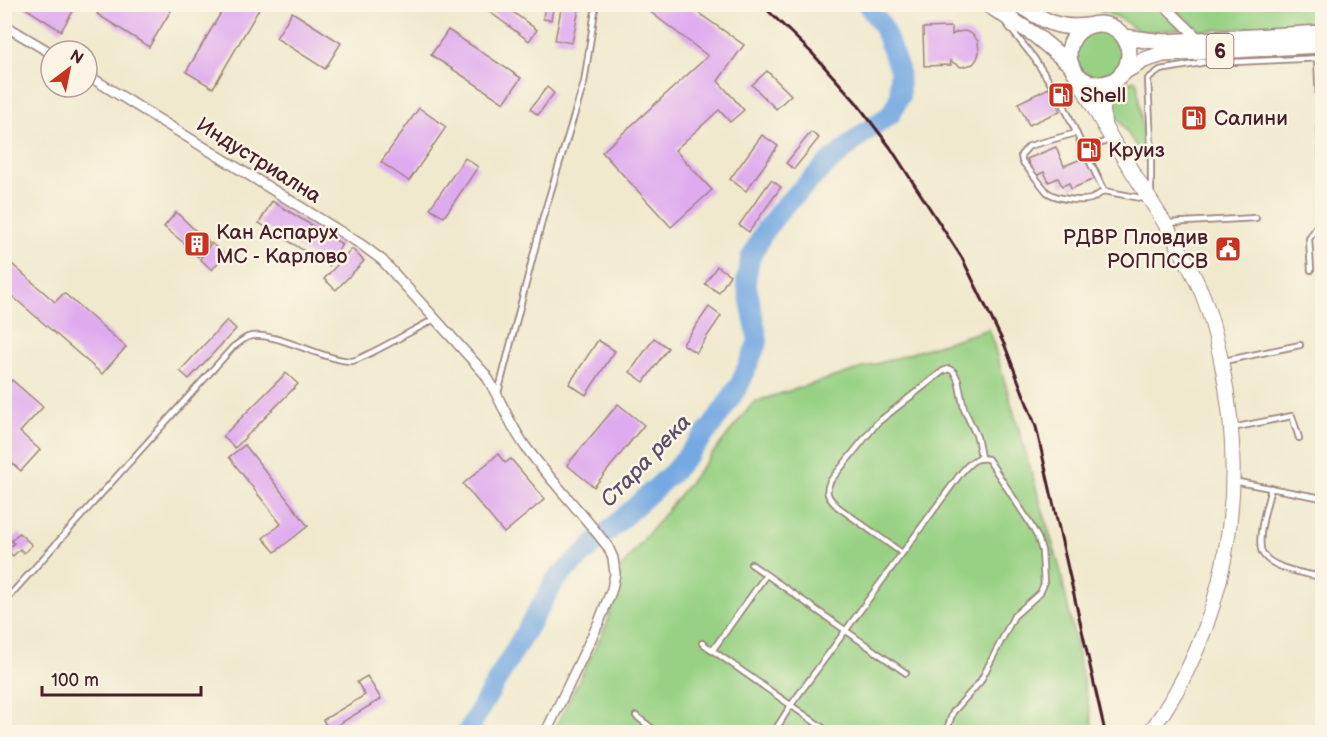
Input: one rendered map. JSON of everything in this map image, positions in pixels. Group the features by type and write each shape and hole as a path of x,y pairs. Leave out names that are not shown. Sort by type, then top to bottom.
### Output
{"main road":[{"name":"6","path":"1018,4 1059,27 1098,24 1117,30 1124,37 1156,42 1323,33"},
{"name":"6","path":"991,7 1035,34 1084,80 1092,84 1105,84 1153,56 1188,53 1321,54"},
{"path":"1088,26 1079,31 1070,44 1069,55 1072,68 1108,133 1165,223 1201,293 1213,325 1221,361 1229,403 1234,450 1228,540 1208,621 1193,660 1168,708 1150,732"},
{"path":"1108,133 1103,112 1104,99 1109,88 1127,65 1129,55 1124,37"}],"street":[{"path":"1163,4 1200,40"},
{"path":"4,25 39,46"},
{"name":"Индустриална","path":"99,82 362,245 382,260 485,374 498,393 512,426 528,450 608,547 613,558 615,574 612,589 599,622 546,732"}],"lane":[{"path":"498,393 543,217 584,83 596,4"},
{"path":"991,7 1045,75 1062,101 1104,191"},
{"path":"1188,53 1200,63"},
{"path":"1076,133 1029,146 1021,155 1022,161 1047,192 1060,198 1090,199 1104,191 1150,200 1151,144 1148,80 1160,70 1200,63 1321,54 1323,163"},
{"path":"1084,150 1108,133"},
{"path":"1165,223 1256,218"},
{"path":"1311,270 1309,239 1320,220 1323,219"},
{"path":"4,602 233,347 247,337 258,335 291,343 331,358 354,362 435,319"},
{"path":"1221,361 1300,345"},
{"path":"902,554 838,507 826,494 831,480 868,434 886,415 943,371 949,369 954,372 958,380 964,409 977,437 981,457"},
{"path":"1232,428 1292,416 1299,438"},
{"path":"774,732 791,705 961,473 975,459 981,457 988,459 1038,538 1042,551 1044,584 1040,593 1014,616 980,682 953,712 946,732"},
{"path":"1233,481 1323,498"},
{"path":"1270,488 1261,535 1261,550 1266,558 1290,570 1323,577"},
{"path":"751,564 906,673"},
{"path":"712,651 766,575"},
{"path":"702,643 829,732"},
{"path":"636,716 657,732"}],"green space":[{"path":"1102,5 1156,5 1182,29 1140,32 1118,17 1099,11"},
{"path":"1171,5 1322,5 1322,23 1201,31"},
{"path":"1094,30 1104,30 1119,40 1123,54 1122,63 1113,74 1104,78 1094,78 1079,68 1075,59 1075,49 1085,34"},
{"path":"1135,80 1146,161 1111,108 1111,100 1117,87"},
{"path":"989,329 1060,569 1094,732 553,732 607,624 620,569 754,402"}],"building":[{"path":"19,4 70,4 75,8 61,31"},
{"path":"103,4 175,4 149,47 97,14"},
{"path":"226,4 262,4 213,88 186,72"},
{"path":"485,4 502,4 537,30 529,41 483,7"},
{"path":"545,4 554,4 551,20 543,19"},
{"path":"562,4 580,4 572,43 555,40"},
{"path":"648,5 687,5 744,45 718,81 744,110 730,122 719,110 675,150 712,190 671,227 602,152 708,56 645,8"},
{"path":"292,12 341,43 325,69 276,38"},
{"path":"952,27 952,35 965,31 972,34 978,41 977,59 973,64 961,67 950,61 951,65 924,66 923,28"},
{"path":"448,30 521,78 504,103 431,55"},
{"path":"767,71 791,95 776,109 752,85"},
{"path":"547,87 554,93 538,115 530,109"},
{"path":"1049,88 1060,111 1029,125 1018,103"},
{"path":"419,108 446,127 409,181 381,162"},
{"path":"811,132 819,138 794,169 786,163"},
{"path":"762,135 778,146 746,191 730,179"},
{"path":"1056,147 1064,166 1091,155 1101,176 1071,189 1069,183 1062,186 1058,178 1049,182 1044,172 1035,176 1027,159"},
{"path":"465,158 478,167 444,217 430,208"},
{"path":"771,180 781,187 749,232 739,225"},
{"path":"272,201 342,244 329,266 259,223"},
{"path":"176,212 196,231 184,243 164,227"},
{"name":"Кан Аспарух МС - Карлово","path":"198,233 209,242 198,257 185,246"},
{"path":"211,243 225,254 212,270 200,259"},
{"path":"352,249 364,261 336,290 324,279"},
{"path":"12,264 55,302 64,293 126,347 102,374 4,289 4,272"},
{"path":"717,266 730,275 719,293 705,284"},
{"path":"709,307 721,316 696,353 683,344"},
{"path":"227,320 236,329 189,379 180,371"},
{"path":"654,338 668,348 644,382 630,372"},
{"path":"598,340 615,351 586,395 569,384"},
{"path":"286,373 298,384 235,448 223,436"},
{"path":"12,380 43,407 20,432 40,450 21,471 4,456 4,389"},
{"path":"618,404 644,425 594,487 567,465"},
{"path":"245,445 308,526 275,552 263,538 281,524 229,457"},
{"path":"498,454 505,463 511,459 545,499 504,533 463,484"},
{"path":"19,533 32,545 24,553 20,549 13,556 7,550 14,543 11,541"},
{"path":"367,676 381,699 329,730 323,720 365,695 357,682"}],"waterway":[{"name":"Стара река","path":"467,732 556,579 673,472 712,426 740,384 758,341 746,281 750,259 765,230 784,206 825,166 891,114 900,96 899,69 883,27 867,4"}],"railway":[{"path":"761,4 812,53 855,101 890,147 962,258 1005,346 1036,427 1105,732"}],"place":[{"name":"Shell","path":"1061,95"},
{"name":"Салини","path":"1194,118"},
{"name":"Круиз","path":"1089,150"},
{"name":"Кан Аспарух МС - Карлово","path":"197,244"},
{"name":"РДВР Пловдив РОППССВ","path":"1228,249"}]}
